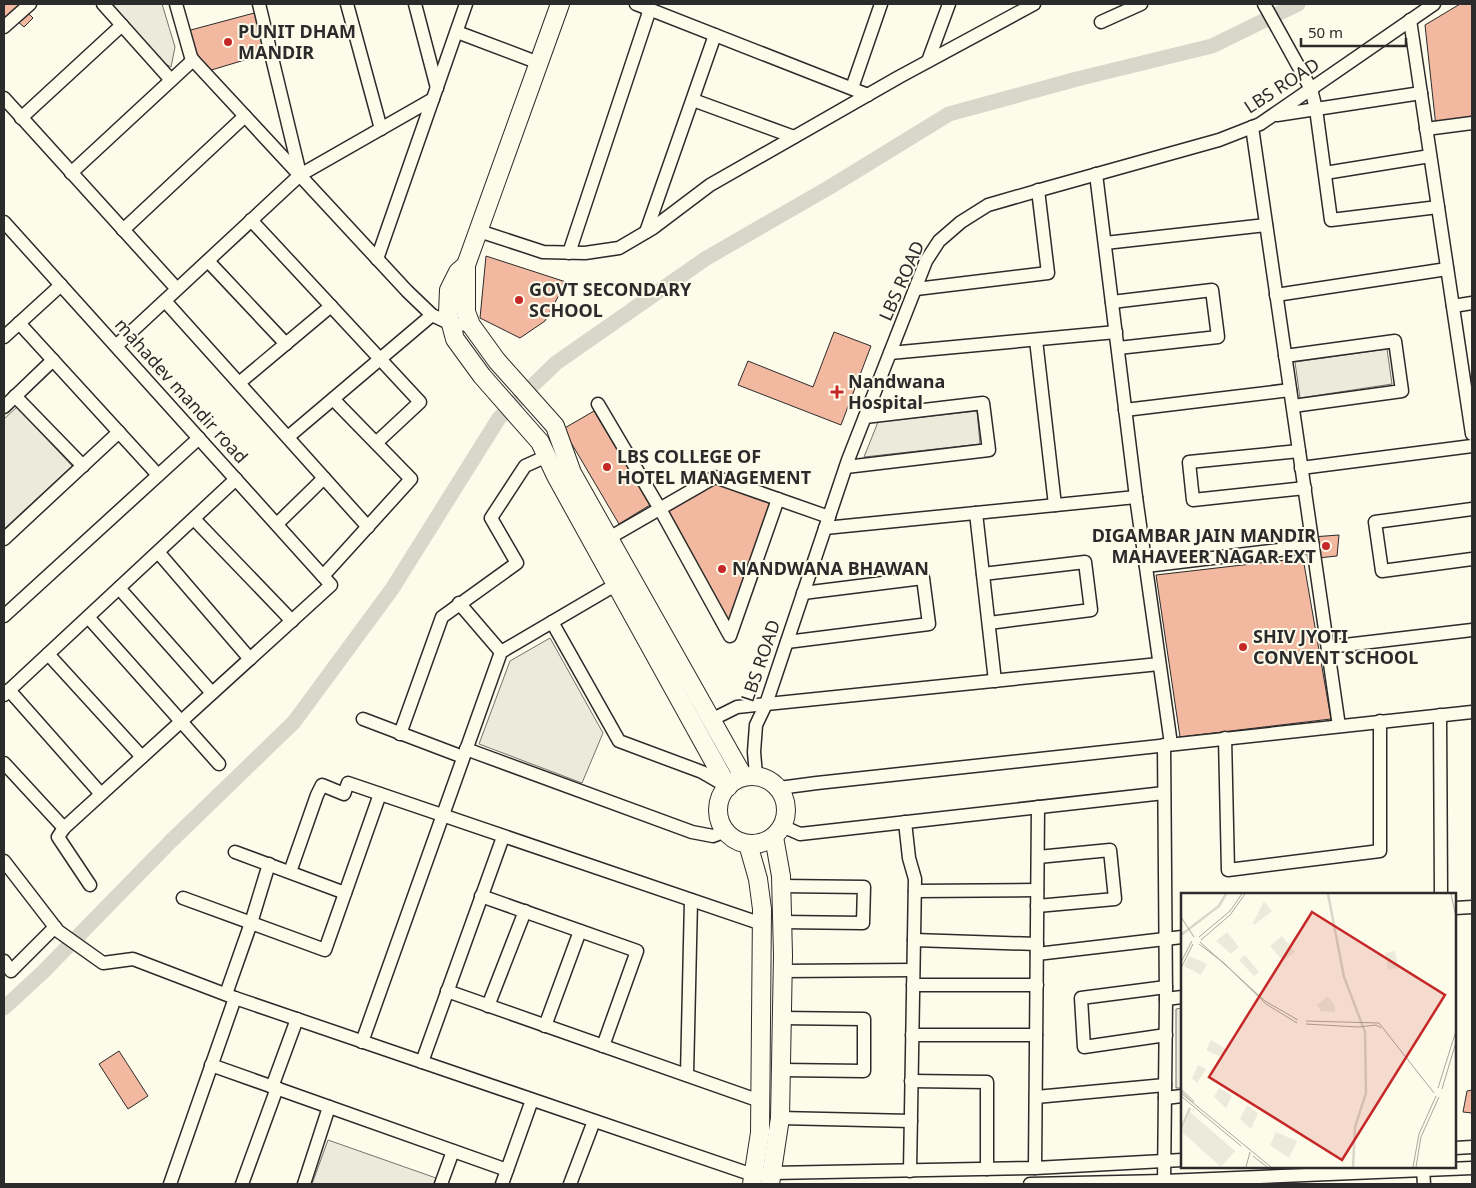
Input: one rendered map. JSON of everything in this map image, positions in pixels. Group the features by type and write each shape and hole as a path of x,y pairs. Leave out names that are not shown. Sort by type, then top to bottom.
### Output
{"street":[{"path":"4,27 30,4"},
{"path":"103,4 171,80"},
{"path":"176,4 190,57 407,291 432,314 452,324 471,325"},
{"path":"259,4 300,175"},
{"path":"347,4 380,129"},
{"path":"415,4 435,94"},
{"path":"377,259 466,4"},
{"path":"560,4 466,266 466,312 471,325 497,361 555,426 572,473 609,538 623,580 728,787"},
{"path":"636,4 868,94"},
{"path":"852,88 881,4"},
{"path":"928,62 949,4"},
{"path":"479,231 543,252 585,253 619,248 646,232 710,185 868,94 1034,4"},
{"path":"1101,22 1141,4"},
{"path":"1264,4 1311,89 1316,109 1332,220 1438,207"},
{"name":"LBS ROAD","path":"750,776 756,725 766,704 846,467 926,261 939,241 961,222 988,205 1219,140 1260,124 1434,4"},
{"path":"569,253 650,9"},
{"path":"1410,20 1472,434"},
{"path":"21,118 122,25"},
{"path":"456,32 539,63"},
{"path":"646,232 716,35"},
{"path":"71,173 193,60"},
{"path":"1273,115 1421,93"},
{"path":"116,346 300,175 380,129 435,94"},
{"path":"4,98 177,289"},
{"path":"693,100 794,137"},
{"path":"123,230 245,116"},
{"path":"1426,128 1472,123"},
{"path":"1252,127 1340,726"},
{"path":"1325,173 1430,156"},
{"path":"1096,174 1136,497 1159,664 1167,745 1164,793 1166,938 1164,1182"},
{"path":"916,289 1048,272 1038,190"},
{"path":"252,220 420,402 376,443"},
{"name":"mahadev mandir road","path":"4,222 328,580"},
{"path":"1105,243 1266,225"},
{"path":"208,260 286,344"},
{"path":"466,266 458,272 449,290 448,312 455,339 482,376 543,449 556,476 711,720 750,776"},
{"path":"1276,295 1448,269"},
{"path":"4,337 61,285"},
{"path":"1112,302 1212,290 1218,337 1118,348"},
{"path":"165,301 368,527"},
{"path":"1453,306 1472,303"},
{"path":"239,383 331,306"},
{"path":"288,437 432,314"},
{"path":"19,323 158,475"},
{"path":"890,353 1116,332"},
{"path":"1036,340 1054,505"},
{"path":"1285,356 1395,341 1402,391 1293,406"},
{"path":"4,407 53,360"},
{"path":"1125,410 1290,390"},
{"path":"15,396 83,466"},
{"path":"90,885 58,837 64,828 292,621 328,580 368,527 411,480 333,399"},
{"path":"846,467 989,450 983,403 865,417"},
{"path":"598,404 660,509 730,636 778,499"},
{"path":"4,539 119,432"},
{"path":"6,611 199,438"},
{"path":"1302,468 1472,446"},
{"path":"400,734 442,616 516,563 491,518 525,466 543,449"},
{"path":"1299,451 1189,462 1193,500 1305,488"},
{"path":"609,538 715,477 778,499 827,522 976,513 1136,497"},
{"path":"277,524 324,478"},
{"path":"101,794 6,693 236,479"},
{"path":"1472,509 1375,522 1382,571 1472,559"},
{"path":"976,513 995,681"},
{"path":"194,518 292,621"},
{"path":"1146,566 1313,546"},
{"path":"158,552 250,659"},
{"path":"983,574 1085,562 1091,610 989,623"},
{"path":"786,642 929,624 923,578 803,593"},
{"path":"362,1042 500,652 623,580"},
{"path":"119,588 212,693"},
{"path":"459,603 500,652"},
{"path":"88,617 219,764"},
{"path":"552,622 619,741 702,772 728,787"},
{"path":"1328,647 1472,630"},
{"path":"48,654 142,757"},
{"path":"711,720 737,707 1159,664"},
{"path":"779,788 1472,712"},
{"path":"1440,715 1440,893"},
{"path":"363,719 400,734 465,753 692,832 714,836 726,831"},
{"path":"1226,738 1228,870 1380,852 1380,721"},
{"path":"4,763 64,828"},
{"path":"750,776 769,780 779,788 785,800 787,814 778,832 762,843 748,844 736,840 726,831 719,819 718,806 722,793 728,787 750,776"},
{"path":"290,872 322,785 344,794 348,783 762,924"},
{"path":"778,832 800,834 1164,793"},
{"path":"183,898 325,950 380,794"},
{"path":"1035,1168 1038,807"},
{"path":"905,822 909,858 915,879 910,1171"},
{"path":"762,1180 780,1118 782,922 778,832"},
{"path":"422,1062 503,836"},
{"path":"748,844 758,879 762,909 760,1101 762,1180"},
{"path":"1037,906 1115,899 1110,850 1038,857"},
{"path":"235,852 345,893"},
{"path":"4,861 56,929 103,963 133,959 230,996 762,1180 910,1171 1035,1168 1181,1160"},
{"path":"170,1184 211,1065 269,864"},
{"path":"781,886 864,887 863,923 782,922"},
{"path":"915,891 1037,890"},
{"path":"481,896 637,951 603,1046"},
{"path":"687,1075 691,900"},
{"path":"1456,908 1472,907"},
{"path":"488,1006 525,911"},
{"path":"4,961 11,971 56,929"},
{"path":"545,1026 580,931"},
{"path":"914,940 1037,949 1181,937"},
{"path":"782,972 914,970"},
{"path":"913,985 1037,985"},
{"path":"447,991 760,1101"},
{"path":"1166,1035 1084,1047 1081,998 1166,993 1181,997"},
{"path":"781,1070 864,1071 864,1018 782,1018"},
{"path":"242,1184 297,1019"},
{"path":"912,1035 1036,1035"},
{"path":"211,1065 507,1170"},
{"path":"911,1082 987,1082 987,1169"},
{"path":"1036,1096 1165,1084"},
{"path":"1165,1098 1181,1096"},
{"path":"502,1184 532,1100"},
{"path":"304,1184 329,1107"},
{"path":"780,1118 910,1121"},
{"path":"570,1184 594,1121"},
{"path":"1456,1148 1472,1147"},
{"path":"441,1184 453,1151"},
{"path":"1030,1184 1366,1178 1423,1170 1472,1168"},
{"path":"1423,1170 1424,1184"}],"shaded area":[{"path":"108,4 162,4 175,47 171,67 159,60"},
{"path":"1387,349 1392,384 1300,398 1295,362"},
{"path":"17,407 72,466 4,529 4,419"},
{"path":"977,411 980,444 864,457 878,422"},
{"path":"550,638 603,733 582,783 479,744 510,661"},
{"path":"1181,1008 1181,1088 1176,1088 1176,1009"},
{"path":"328,1140 436,1178 434,1184 312,1184"}],"building":[{"path":"4,4 28,4 4,24"},
{"path":"1460,4 1472,4 1472,119 1436,127 1425,25"},
{"path":"27,12 33,18 24,27 17,21"},
{"name":"PUNIT DHAM MANDIR","path":"258,12 268,53 208,71 194,55 187,31"},
{"name":"GOVT SECONDARY SCHOOL","path":"486,256 566,282 545,321 520,338 480,318"},
{"path":"834,332 871,346 841,425 738,385 748,361 813,387"},
{"name":"LBS COLLEGE OF HOTEL MANAGEMENT","path":"594,411 650,505 619,524 563,429"},
{"name":"NANDWANA BHAWAN","path":"715,477 773,501 727,630 663,510"},
{"name":"DIGAMBAR JAIN MANDIR MAHAVEER NAGAR EXT","path":"1339,535 1337,556 1318,558 1312,537"},
{"name":"SHIV JYOTI CONVENT SCHOOL","path":"1303,558 1331,719 1180,737 1156,575"},
{"path":"119,1051 148,1096 128,1109 99,1064"},
{"path":"1472,1090 1472,1113 1463,1112 1467,1091"}],"waterway":[{"path":"4,1008 43,972 171,841 294,722 392,589 499,418 556,363 705,259 830,187 949,114 1077,79 1212,46 1298,4"}],"place":[{"name":"PUNIT DHAM MANDIR","path":"228,42"},
{"name":"GOVT SECONDARY SCHOOL","path":"519,300"},
{"name":"Nandwana Hospital","path":"837,392"},
{"name":"LBS COLLEGE OF HOTEL MANAGEMENT","path":"607,467"},
{"name":"DIGAMBAR JAIN MANDIR MAHAVEER NAGAR EXT","path":"1326,546"},
{"name":"NANDWANA BHAWAN","path":"722,569"},
{"name":"SHIV JYOTI CONVENT SCHOOL","path":"1243,647"}]}
